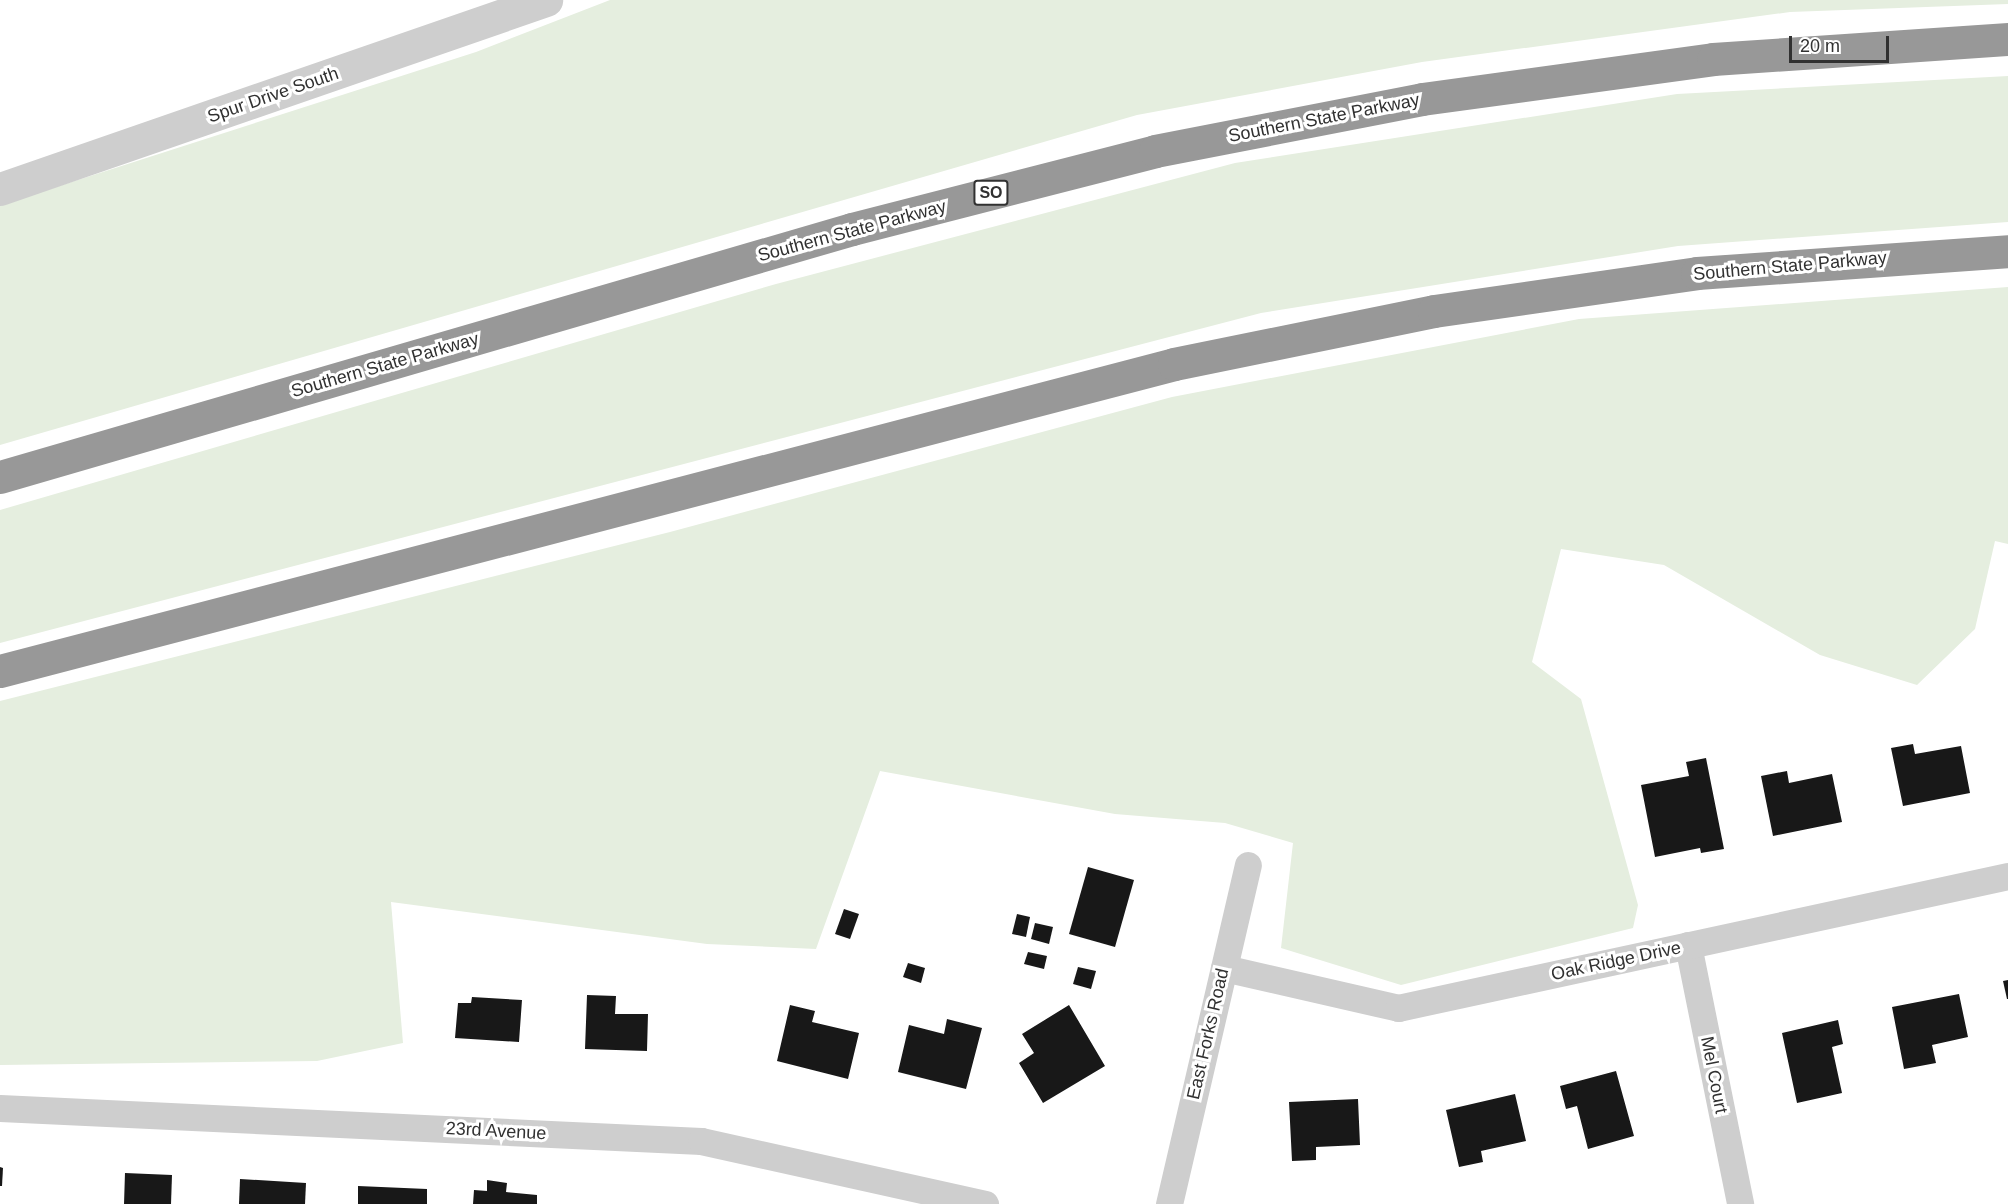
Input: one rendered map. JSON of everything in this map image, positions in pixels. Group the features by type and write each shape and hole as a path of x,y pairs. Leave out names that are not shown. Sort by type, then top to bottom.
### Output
{"highway":[{"name":"Southern State Parkway","path":"0,477 852,229 1155,151 1422,99 1713,59 2008,39"},
{"name":"Southern State Parkway","path":"0,671 1185,362 1434,311 1697,273 2008,251"}],"street":[{"name":"Spur Drive South","path":"0,189 546,0"},
{"name":"East Forks Road","path":"1169,1204 1248,865"},
{"name":"Oak Ridge Drive","path":"1224,968 1398,1008 2008,876"},
{"name":"Mel Court","path":"1688,945 1740,1204"},
{"name":"23rd Avenue","path":"0,1108 700,1140 984,1204"}],"green space":[{"path":"610,0 2008,0 2008,4 1790,12 1422,62 1137,115 0,445 0,205 476,52"},
{"path":"2008,76 2008,222 1678,246 1261,313 0,643 0,510 776,284 1235,163 1677,94"},
{"path":"2008,287 2008,544 1995,541 1975,629 1917,685 1820,655 1664,565 1561,549 1532,662 1581,699 1638,905 1633,928 1401,985 1281,948 1293,843 1225,823 1115,814 880,771 816,949 707,944 391,902 403,1043 317,1061 0,1065 0,701 670,532 1172,397 1579,319"}],"building":[{"path":"1913,744 1915,754 1961,746 1970,793 1903,806 1891,748"},
{"path":"1706,758 1724,849 1701,853 1700,848 1655,857 1641,785 1689,776 1686,762"},
{"path":"1787,771 1789,783 1832,774 1842,822 1773,836 1761,776"},
{"path":"1088,867 1134,880 1115,947 1069,934"},
{"path":"844,909 859,914 850,939 835,934"},
{"path":"1017,914 1030,917 1026,937 1012,934"},
{"path":"1035,923 1053,927 1049,944 1031,939"},
{"path":"1028,952 1047,956 1044,969 1024,964"},
{"path":"908,963 925,968 921,983 903,977"},
{"path":"1078,967 1096,971 1091,989 1073,984"},
{"path":"2008,980 2008,999 2007,999 2003,981"},
{"path":"1959,994 1968,1037 1932,1045 1936,1063 1904,1069 1892,1007"},
{"path":"587,995 616,996 615,1014 648,1014 647,1051 585,1049"},
{"path":"472,997 522,1000 519,1042 455,1038 458,1003 471,1003"},
{"path":"790,1005 815,1011 812,1022 859,1033 848,1079 777,1061"},
{"path":"1069,1005 1105,1066 1043,1103 1019,1063 1034,1053 1022,1034"},
{"path":"947,1019 982,1028 966,1089 898,1072 909,1025 944,1034"},
{"path":"1838,1020 1843,1044 1832,1047 1842,1093 1797,1103 1782,1033"},
{"path":"1616,1071 1634,1136 1588,1149 1577,1106 1566,1109 1560,1086"},
{"path":"1515,1094 1526,1141 1481,1151 1483,1162 1459,1167 1446,1110"},
{"path":"1358,1099 1360,1145 1316,1147 1316,1160 1292,1161 1289,1102"},
{"path":"0,1167 3,1168 2,1186 0,1186"},
{"path":"125,1173 172,1175 171,1204 124,1204"},
{"path":"240,1179 306,1183 305,1204 239,1204"},
{"path":"487,1180 507,1183 506,1192 537,1195 537,1204 473,1204 474,1190 487,1191"},
{"path":"358,1186 427,1189 427,1204 358,1204"}]}
